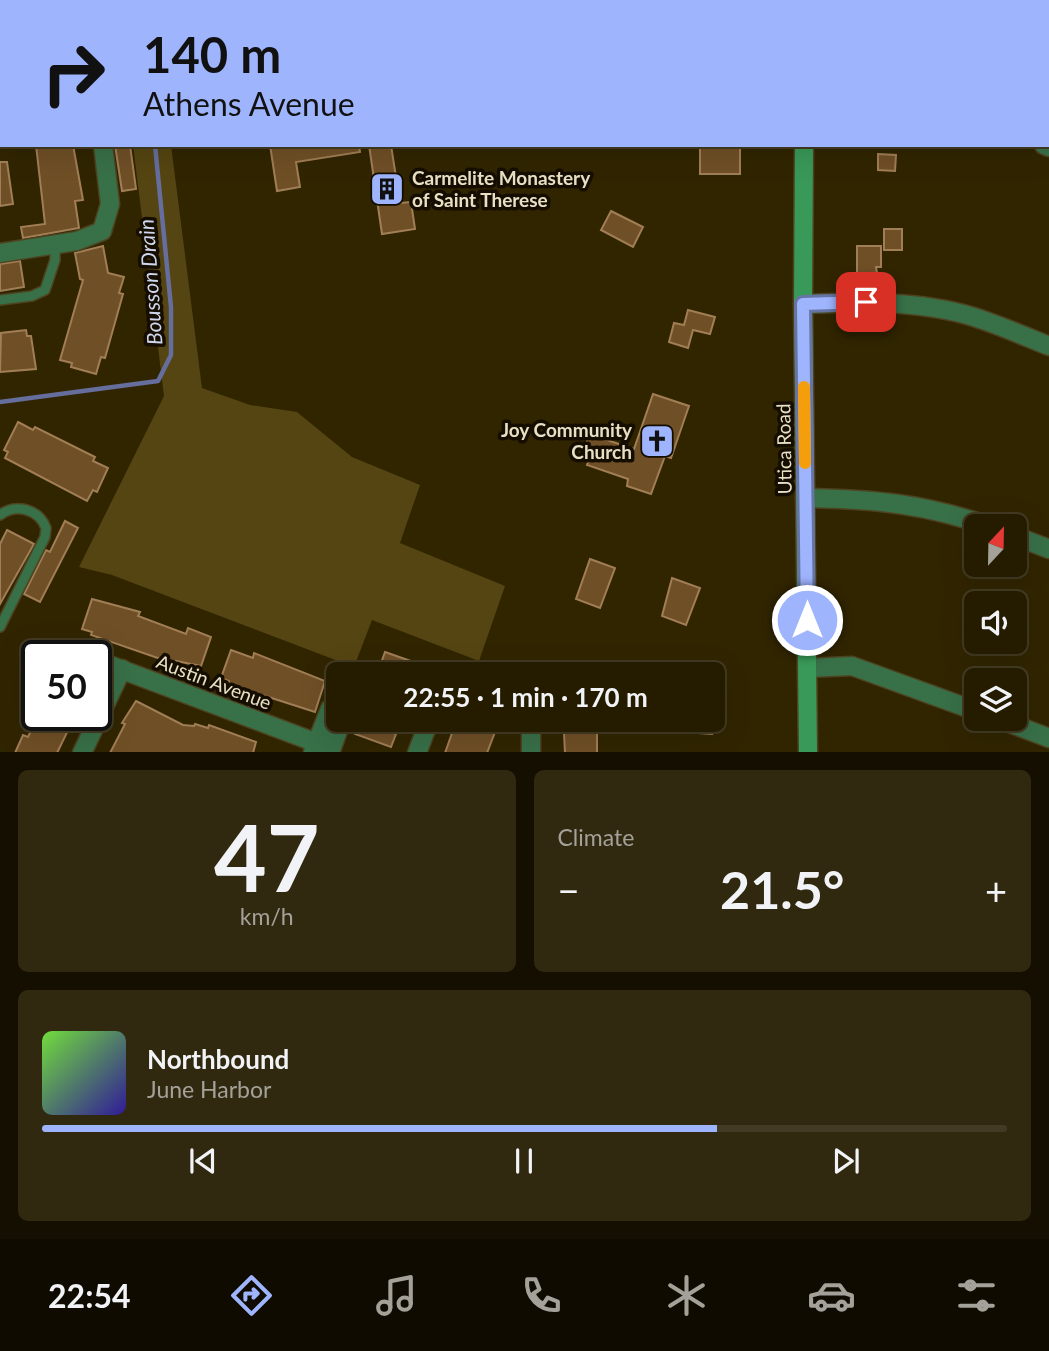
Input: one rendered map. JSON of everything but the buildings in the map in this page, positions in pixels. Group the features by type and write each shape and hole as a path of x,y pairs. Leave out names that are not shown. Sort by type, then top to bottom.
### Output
{"main road":[{"name":"Utica Road","path":"804,147 808,752"}],"street":[{"path":"0,253 55,245 92,237 102,231 110,204 103,147"},
{"path":"803,304 866,302 940,309 973,317 1049,346"},
{"path":"805,498 905,503 964,517"},
{"path":"1027,541 1049,549"},
{"name":"Austin Avenue","path":"112,666 326,750"},
{"path":"807,667 852,666 964,707"},
{"path":"82,752 122,669"},
{"path":"1027,730 1049,738"},
{"path":"326,750 331,732"},
{"path":"417,752 425,732"},
{"path":"531,732 531,752"}],"lane":[{"path":"0,300 32,296 45,290 55,260 55,245"},
{"path":"0,515 13,508 23,508 37,516 46,528 45,537 0,627"}],"shaded area":[{"path":"133,147 171,147 202,388 250,405 297,412 352,457 420,485 400,543 505,586 479,661 372,620 356,662 341,662 112,575 79,567 164,396"}],"waterway":[{"name":"Bousson Drain","path":"0,402 158,381 171,355 171,307 155,147"}],"slow traffic":[{"path":"804,387 805,463"}],"place":[{"name":"Carmelite Monastery of Saint Therese","path":"387,189"},
{"name":"Joy Community Church","path":"657,441"}],"route":[{"path":"807,620 803,304 866,302"}]}
